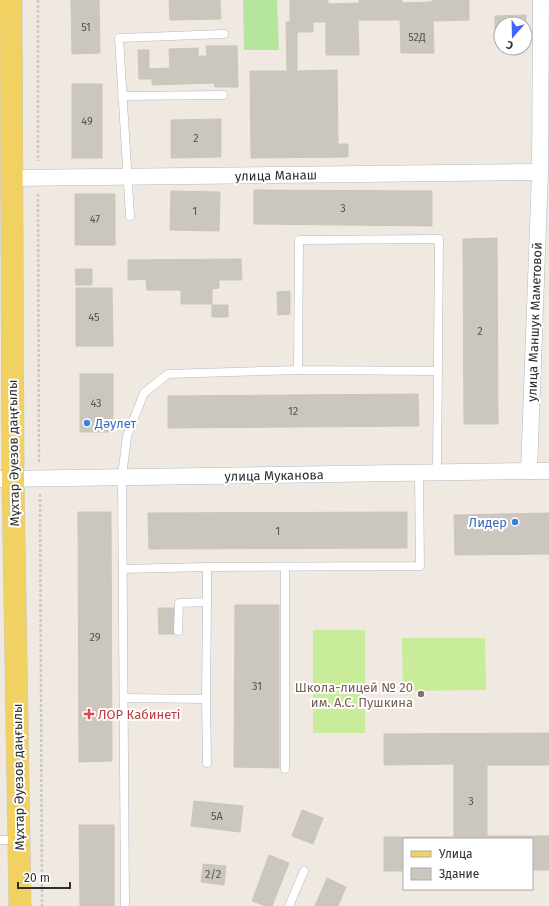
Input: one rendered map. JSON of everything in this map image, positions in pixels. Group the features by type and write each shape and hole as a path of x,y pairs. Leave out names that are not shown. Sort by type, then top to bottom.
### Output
{"main road":[{"name":"Мұхтар Әуезов даңғылы","path":"11,0 11,178 7,479 9,840 20,906"}],"street":[{"name":"улица Маншук Маметовой","path":"529,471 544,218 540,172 545,53 541,0"},
{"name":"улица Манаш","path":"11,178 540,172"},
{"name":"улица Муканова","path":"7,479 122,476 549,471"}],"lane":[{"path":"130,216 119,38 224,34"},
{"path":"122,96 223,95"},
{"path":"298,370 299,240 439,239 437,472"},
{"path":"125,906 122,476 127,436 144,393 168,374 298,370 438,371"},
{"path":"123,569 420,566 419,473"},
{"path":"207,567 207,763"},
{"path":"285,567 285,769"},
{"path":"178,631 179,603 207,602"},
{"path":"124,698 206,699"},
{"path":"289,906 304,871"}],"path":[{"path":"38,0 42,906"}],"green space":[{"path":"243,0 277,0 279,50 244,50"},
{"path":"313,630 365,630 365,733 313,733"},
{"path":"402,638 485,638 486,690 403,691"}],"building":[{"path":"71,0 99,0 100,53 72,54"},
{"path":"169,0 220,0 221,19 170,20"},
{"path":"290,0 328,0 328,4 359,3 359,0 402,0 402,3 432,2 432,0 469,0 469,20 433,21 434,53 401,53 400,20 358,20 359,55 326,55 326,22 290,22"},
{"path":"526,15 526,16 495,16"},
{"path":"286,22 313,22 313,32 297,32 297,71 337,70 338,144 348,144 348,157 251,158 250,71 287,71"},
{"path":"206,46 237,46 238,87 215,87 214,83 152,85 152,79 139,79 138,50 149,50 149,69 170,68 169,49 198,48 198,56 207,56"},
{"path":"72,84 102,84 102,158 72,158"},
{"path":"221,119 221,157 171,158 171,120"},
{"path":"254,190 432,191 432,226 254,224"},
{"path":"171,191 220,192 219,231 170,230"},
{"path":"75,194 115,194 115,245 75,245"},
{"path":"497,238 498,424 464,424 463,239"},
{"path":"241,259 242,280 219,280 219,288 212,289 212,304 181,304 181,290 147,290 146,279 128,280 128,260"},
{"path":"75,269 92,269 92,285 76,285"},
{"path":"76,288 112,288 113,346 76,346"},
{"path":"290,291 290,314 278,315 277,292"},
{"path":"212,305 228,305 228,317 212,317"},
{"path":"80,374 113,374 113,432 80,432"},
{"path":"418,394 419,426 168,428 168,396"},
{"path":"78,512 111,512 112,761 79,762"},
{"path":"407,512 407,548 149,549 148,513"},
{"path":"549,513 549,554 455,555 454,515"},
{"path":"235,605 279,605 279,768 234,767"},
{"path":"158,608 174,608 174,634 159,634"},
{"name":"Школа-лицей № 20 им. А.С. Пушкина","path":"549,733 549,765 487,765 487,836 549,836 549,870 533,870 533,838 403,838 403,871 384,871 384,837 454,837 454,764 384,765 384,734"},
{"path":"194,801 243,806 240,832 191,826"},
{"path":"302,810 323,818 313,844 292,836"},
{"path":"79,825 114,825 114,906 80,906"},
{"path":"269,855 289,863 272,906 266,906 252,901"},
{"path":"203,864 226,866 224,885 201,882"},
{"path":"327,878 346,887 338,906 315,906"}],"place":[{"name":"Дәулет","path":"87,423"},
{"name":"Лидер","path":"515,522"},
{"name":"Школа-лицей № 20 им. А.С. Пушкина","path":"421,694"},
{"name":"ЛОР Кабинетi","path":"89,714"}]}
